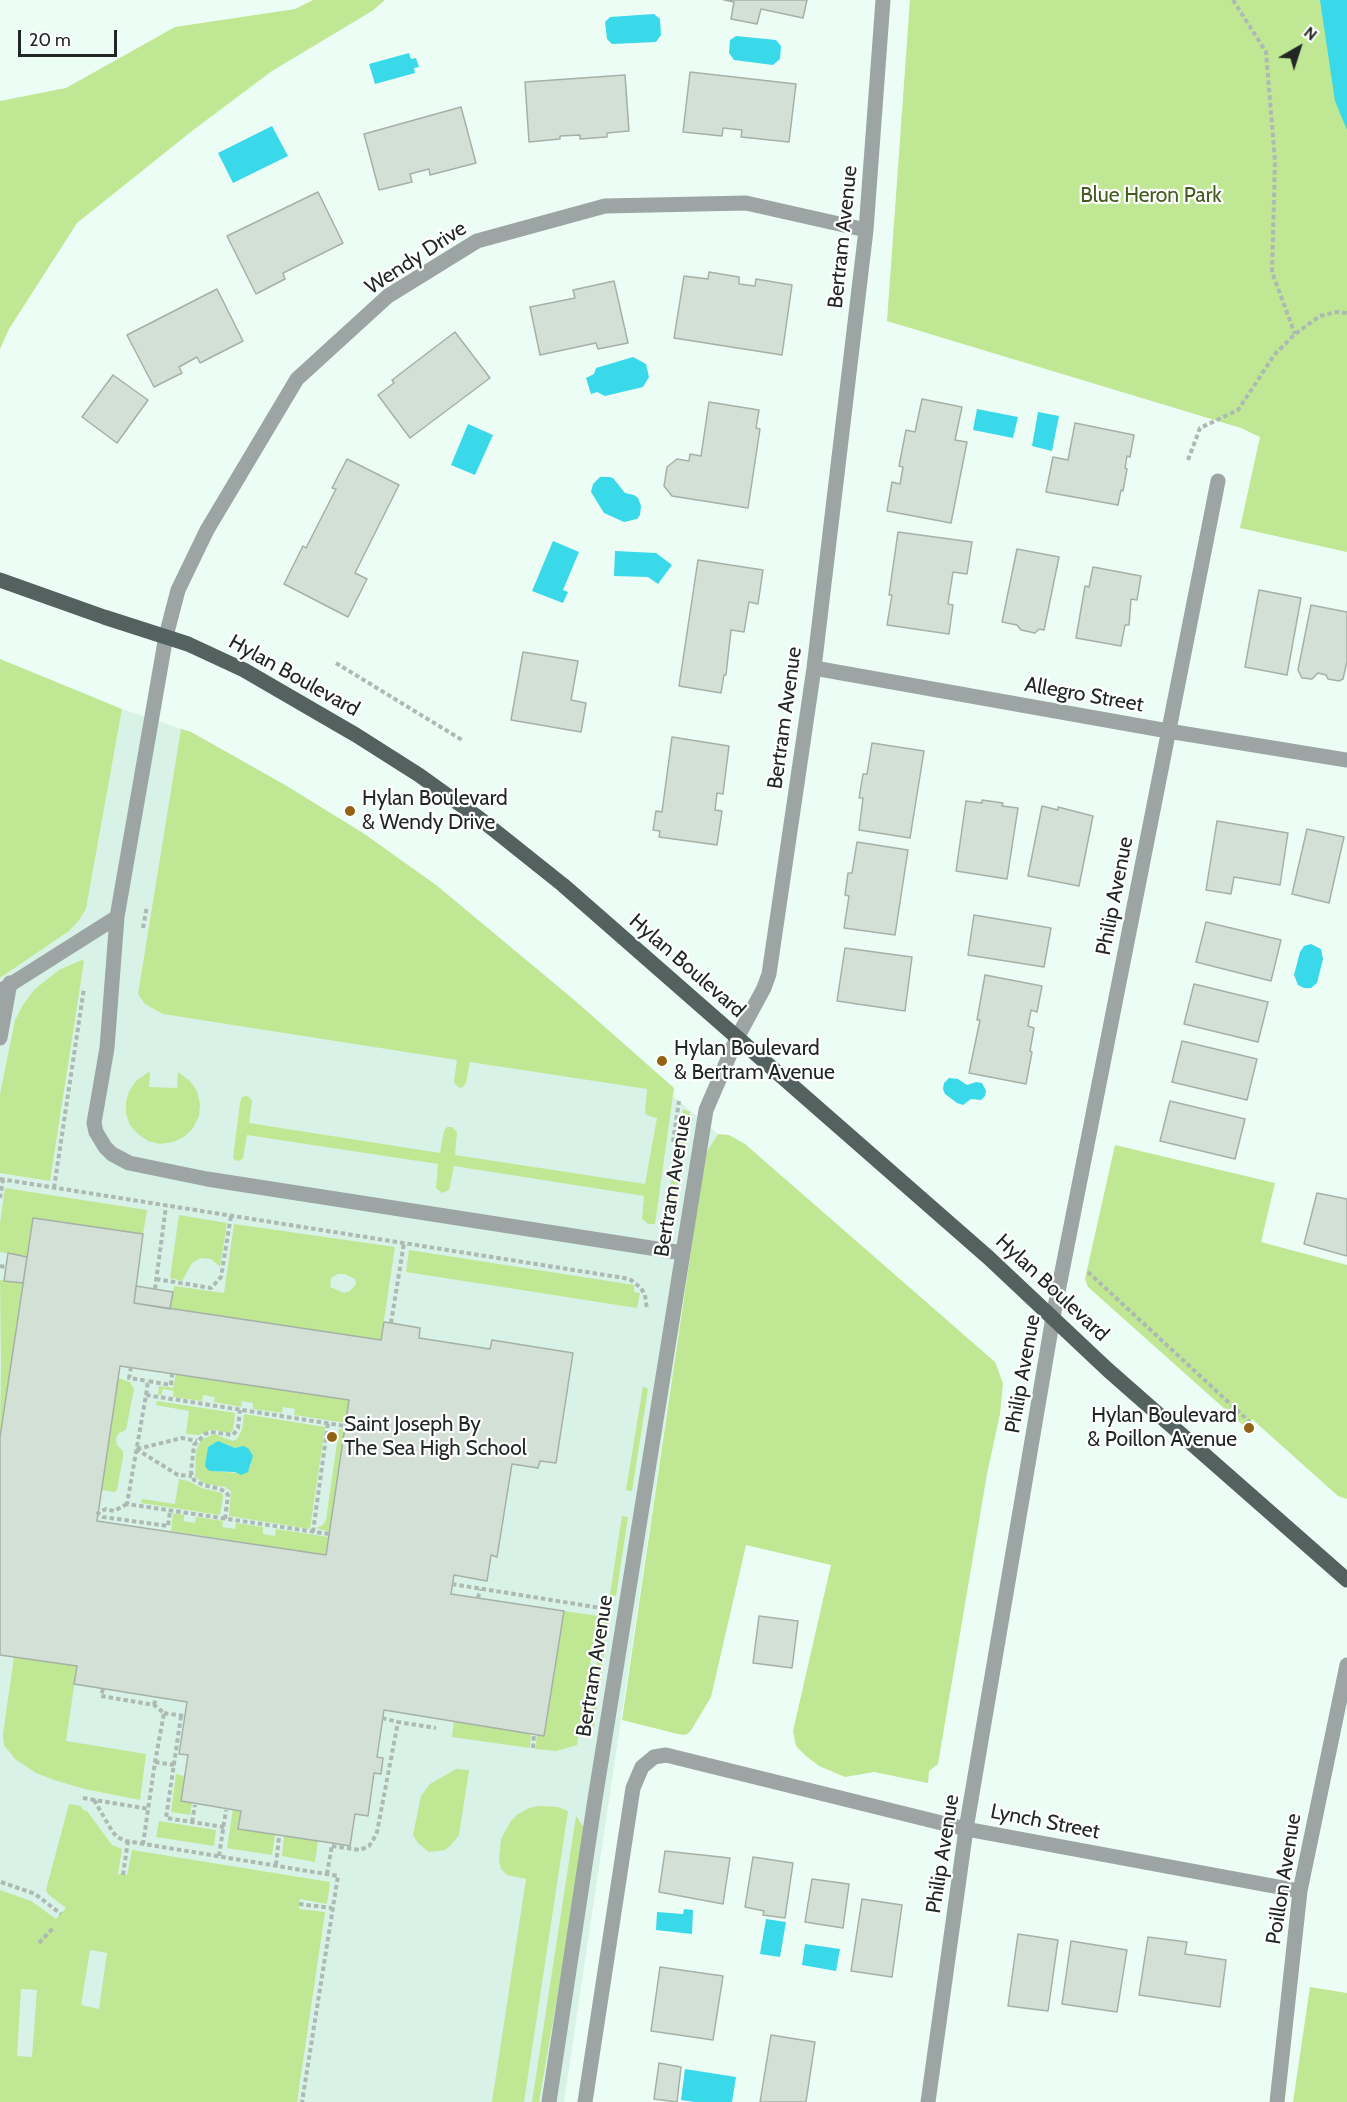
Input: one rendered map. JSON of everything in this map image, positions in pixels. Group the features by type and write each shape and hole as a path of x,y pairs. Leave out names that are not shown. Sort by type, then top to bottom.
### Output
{"main road":[{"name":"Hylan Boulevard","path":"0,580 104,617 166,636 212,655 282,691 356,735 451,797 541,866 980,1250 1141,1400 1347,1580"}],"street":[{"name":"Bertram Avenue","path":"549,2102 595,1799 706,1110 737,1038 769,974 813,669 867,230 884,0"},
{"name":"Wendy Drive","path":"683,1253 207,1179 129,1163 112,1154 99,1140 94,1123 107,1048 117,917 166,636 182,580 207,530 297,379 388,296 477,241 605,206 746,203 867,230"},
{"name":"Philip Avenue","path":"928,2102 966,1829 1053,1317 1218,481"},
{"name":"Allegro Street","path":"813,669 1347,760"},
{"path":"0,1038 5,987 117,917"},
{"name":"Poillon Avenue","path":"1277,2102 1300,1891 1347,1665"},
{"name":"Lynch Street","path":"585,2102 633,1788 639,1772 646,1762 654,1757 666,1755 966,1829 1300,1891"}],"path":[{"path":"1233,0 1266,52 1275,161 1272,272 1295,334"},
{"path":"1188,460 1200,428 1238,410 1275,354 1295,334 1320,316 1336,312 1347,313"},
{"path":"336,663 462,741"},
{"path":"54,1188 85,983"},
{"path":"0,1198 2,1180 624,1278 631,1280 641,1288 645,1295 647,1311"},
{"path":"155,1289 166,1206"},
{"path":"156,1279 211,1288 221,1277 231,1216"},
{"path":"391,1323 404,1243"},
{"path":"0,1266 6,1267"},
{"path":"1088,1272 1252,1424"},
{"path":"131,1367 129,1378 171,1385 172,1374"},
{"path":"127,1504 148,1381"},
{"path":"146,1395 345,1426"},
{"path":"225,1519 228,1495 226,1492 197,1483 192,1476 194,1445 205,1434 212,1432 233,1435 238,1428 240,1410"},
{"path":"313,1532 328,1423"},
{"path":"136,1449 182,1438 197,1441"},
{"path":"136,1449 178,1475 192,1476"},
{"path":"170,1511 168,1526 103,1517 98,1512 106,1509 114,1511 127,1504 329,1534"},
{"path":"469,1587 470,1578"},
{"path":"452,1584 602,1608"},
{"path":"478,1598 480,1589"},
{"path":"601,1616 604,1597"},
{"path":"103,1689 101,1696 154,1705 164,1713 183,1716 166,1818 224,1827"},
{"path":"154,1705 156,1697"},
{"path":"144,1844 164,1713"},
{"path":"382,1718 436,1728"},
{"path":"327,1874 332,1845 360,1850 369,1846 377,1832 398,1722"},
{"path":"533,1748 534,1734"},
{"path":"155,1762 174,1765"},
{"path":"83,1797 148,1809"},
{"path":"94,1800 112,1831 117,1837 128,1841 338,1876 302,2102"},
{"path":"192,1822 195,1805"},
{"path":"219,1856 226,1810"},
{"path":"276,1865 279,1837"},
{"path":"123,1875 128,1841"},
{"path":"1,1882 34,1894 61,1914"},
{"path":"299,1904 332,1908"},
{"path":"39,1942 53,1928"}],"shaded area":[{"name":"Saint Joseph By The Sea High School","path":"122,709 191,732 285,785 363,833 436,885 573,999 674,1088 673,1096 718,1134 705,1155 564,2102 0,2102 0,978 69,931 86,909"}],"green space":[{"path":"313,0 385,0 372,11 272,71 192,131 77,223 9,329 0,349 0,101 66,88 175,27 295,9"},
{"name":"Blue Heron Park","path":"910,0 1347,0 1347,552 1240,528 1260,437 1241,428 887,321"},
{"path":"0,659 122,709 86,909 69,931 0,978"},
{"path":"181,729 191,732 285,785 363,833 436,885 573,999 674,1088 655,1224 648,1224 642,1219 644,1196 454,1166 449,1190 442,1193 436,1188 438,1164 247,1135 243,1159 237,1161 233,1158 240,1103 242,1097 246,1096 252,1101 249,1123 440,1153 444,1131 447,1127 452,1127 457,1132 455,1155 645,1184 657,1118 645,1113 647,1089 470,1062 466,1083 459,1088 454,1082 457,1060 163,1014 145,1004 138,994"},
{"path":"84,961 50,1181 0,1173 0,1094 15,1020 34,990 59,970"},
{"path":"150,1071 149,1087 177,1088 178,1072 190,1081 197,1091 200,1104 199,1116 193,1128 184,1137 173,1142 160,1144 148,1141 130,1125 126,1114 129,1091 136,1081"},
{"path":"683,1109 690,1112 675,1199 666,1212"},
{"path":"718,1134 729,1135 745,1144 995,1362 1003,1383 1000,1414 987,1474 938,1764 929,1771 928,1783 874,1772 845,1777 819,1766 796,1746 793,1731 831,1565 746,1545 711,1697 690,1732 685,1735 678,1734 622,1720 705,1155"},
{"path":"1115,1145 1275,1183 1261,1242 1347,1265 1347,1499 1338,1496 1252,1419 1245,1427 1088,1287 1085,1279"},
{"path":"5,1188 147,1210 143,1234 33,1218 27,1257 0,1252 0,1223"},
{"path":"179,1215 227,1223 220,1267 211,1259 201,1258 192,1263 182,1281 170,1278"},
{"path":"234,1224 395,1247 381,1340 170,1309 174,1286 224,1293","holes":["338,1274 345,1274 355,1279 356,1284 350,1291 344,1293 330,1287 331,1278"]},
{"path":"409,1250 634,1285 634,1292 640,1293 637,1308 406,1272"},
{"path":"0,1280 23,1283 0,1437 1,1363"},
{"path":"176,1374 349,1400 346,1423 294,1415 295,1409 283,1407 282,1413 253,1409 253,1403 242,1401 241,1407 214,1402 215,1397 203,1395 202,1401 173,1397 174,1391 163,1389 161,1395 158,1395 159,1386 173,1388"},
{"path":"118,1378 130,1382 134,1389 126,1430 119,1433 116,1438 117,1445 123,1451 123,1457 115,1492 101,1490"},
{"path":"643,1386 648,1389 632,1491 626,1490"},
{"path":"157,1401 235,1413 233,1430 229,1433 210,1430 199,1435 186,1434 189,1411 156,1405"},
{"path":"244,1414 325,1427 310,1529 229,1516 231,1491 225,1487 206,1484 195,1477 196,1451 201,1440 214,1434 233,1441 237,1439 242,1430","holes":["221,1442 226,1446 239,1449 251,1464 248,1471 239,1473 210,1471 207,1463 208,1447"]},
{"path":"339,1429 345,1429 330,1532 316,1528 323,1525 326,1520"},
{"path":"179,1479 222,1493 220,1515 141,1503 142,1499 175,1504"},
{"path":"173,1513 184,1515 184,1521 195,1523 196,1517 223,1521 222,1527 235,1529 236,1523 263,1527 263,1534 275,1536 276,1529 328,1537 326,1555 171,1531"},
{"path":"622,1516 628,1517 616,1596 610,1595"},
{"path":"564,1611 598,1616 577,1745 556,1751 535,1749 537,1735 544,1735"},
{"path":"603,1617 609,1618 594,1726 586,1739"},
{"path":"14,1657 77,1666 66,1741 146,1754 140,1800 57,1781 36,1773 15,1759 4,1745 3,1734"},
{"path":"454,1721 531,1734 530,1748 452,1737"},
{"path":"456,1769 469,1770 459,1835 445,1850 429,1852 418,1843 413,1835 421,1796 430,1784"},
{"path":"176,1774 184,1776 181,1801 192,1803 190,1815 171,1812"},
{"path":"69,1804 81,1806 87,1811 112,1845 122,1849 118,1874 127,1875 132,1850 330,1882 327,1904 300,1899 299,1904 299,1909 325,1912 297,2102 0,2102 0,1890 31,1901 56,1919 66,1908 46,1890","holes":["90,1950 107,1953 99,2009 81,2005","21,1989 37,1990 32,2057 17,2056"]},
{"path":"539,1806 558,1807 568,1811 524,2102 492,2102 526,1879 507,1875 501,1869 499,1860 501,1839 511,1821 518,1814"},
{"path":"233,1809 241,1811 239,1829 275,1835 272,1855 227,1848"},
{"path":"576,1816 586,1831 539,2102 532,2102"},
{"path":"159,1821 216,1830 214,1846 156,1837"},
{"path":"284,1836 318,1841 315,1862 282,1856"},
{"path":"1310,1987 1347,1993 1347,2102 1293,2102"}],"water":[{"path":"1320,0 1347,0 1347,130 1335,101"},
{"path":"654,14 660,19 661,35 656,42 612,44 607,39 605,22 610,17"},
{"path":"736,36 776,40 781,46 780,59 773,65 734,60 729,53 730,40"},
{"path":"409,53 411,59 416,58 419,67 414,68 415,73 375,84 369,64"},
{"path":"272,126 288,156 233,183 218,153"},
{"path":"633,357 646,364 649,377 643,387 605,396 597,392 591,394 586,378 594,374 596,368"},
{"path":"977,409 1018,417 1013,438 973,430"},
{"path":"1038,412 1059,416 1052,451 1032,446"},
{"path":"468,424 493,435 475,475 451,465"},
{"path":"600,477 613,478 625,493 638,498 641,506 637,519 624,522 604,513 591,492 593,484"},
{"path":"553,541 579,552 563,590 568,592 563,603 532,591"},
{"path":"615,551 656,553 672,565 658,584 648,577 614,576"},
{"path":"1311,944 1321,949 1323,959 1317,983 1311,988 1304,988 1298,985 1294,975 1300,952 1304,946"},
{"path":"949,1078 958,1079 967,1085 982,1083 986,1091 985,1096 981,1100 971,1099 963,1105 957,1103 945,1094 943,1089 944,1083"},
{"path":"218,1441 235,1448 243,1446 248,1448 253,1456 248,1472 241,1475 235,1472 207,1469 205,1466 208,1447"},
{"path":"684,1909 693,1910 692,1934 656,1930 657,1912 683,1914"},
{"path":"766,1919 786,1922 780,1957 760,1954"},
{"path":"805,1944 840,1949 836,1971 802,1965"},
{"path":"685,2069 736,2077 732,2102 681,2100"}],"building":[{"path":"724,0 807,0 803,18 761,9 757,24 731,19 734,2"},
{"path":"690,72 796,84 789,142 741,137 742,130 723,128 722,136 683,132"},
{"path":"625,75 629,131 607,133 607,137 580,139 580,135 560,136 560,139 529,142 525,82"},
{"path":"461,107 476,163 430,175 429,169 410,174 412,182 379,190 364,134"},
{"path":"318,192 343,243 283,273 285,279 256,294 227,236"},
{"path":"709,272 739,277 739,284 755,286 756,279 792,285 782,355 674,338 684,276 708,279"},
{"path":"614,281 628,343 598,349 596,343 540,355 530,307 575,298 573,290"},
{"path":"217,289 243,341 200,363 197,357 179,367 182,373 154,387 127,335"},
{"path":"455,332 490,378 410,438 378,395 394,383 392,380"},
{"path":"113,375 148,400 117,443 82,417"},
{"path":"922,399 962,407 955,440 967,442 951,523 887,511 892,482 900,484 903,467 899,466 906,430 915,432"},
{"path":"709,402 759,410 756,428 760,429 748,508 672,496 664,486 667,467 677,459 689,461 690,454 701,456"},
{"path":"1075,423 1134,435 1130,457 1127,456 1123,491 1121,490 1118,505 1046,492 1053,457 1068,460"},
{"path":"347,459 399,485 355,573 367,579 348,617 284,584 303,546 306,548 336,489 332,488"},
{"path":"898,532 972,542 967,574 953,572 948,604 953,605 949,634 887,625"},
{"path":"1017,549 1059,557 1044,630 1039,629 1035,633 1021,630 1017,625 1002,622"},
{"path":"698,560 763,570 758,604 749,602 744,632 731,630 726,675 724,675 721,693 679,686"},
{"path":"1093,567 1141,576 1137,600 1131,599 1129,625 1125,625 1121,646 1076,638 1085,586 1089,587"},
{"path":"1259,590 1301,598 1287,675 1245,667"},
{"path":"1311,605 1347,612 1347,661 1343,679 1339,681 1328,679 1326,675 1318,673 1312,679 1302,678 1298,670"},
{"path":"523,652 578,661 571,700 586,703 581,732 511,720"},
{"path":"672,737 729,746 723,794 717,793 715,810 722,811 717,845 659,837 660,831 653,830 656,811 662,812"},
{"path":"872,743 924,751 910,838 859,830 863,798 859,798 863,774 867,774"},
{"path":"982,800 1018,808 1007,879 956,871 966,801 982,803"},
{"path":"1042,806 1058,810 1058,807 1093,816 1079,886 1028,876"},
{"path":"1217,821 1288,833 1280,885 1234,877 1231,894 1206,890"},
{"path":"1307,829 1344,837 1329,903 1292,894"},
{"path":"857,842 908,850 895,935 844,928 849,896 845,895 848,873 852,873"},
{"path":"974,915 1051,928 1044,967 968,955"},
{"path":"1206,922 1281,940 1271,981 1196,962"},
{"path":"845,948 912,957 905,1011 837,1001"},
{"path":"985,975 1042,986 1037,1012 1031,1010 1028,1026 1034,1028 1026,1084 969,1073 980,1020 977,1020"},
{"path":"1194,984 1268,1002 1258,1042 1184,1024"},
{"path":"1182,1041 1257,1059 1247,1100 1172,1082"},
{"path":"1170,1101 1245,1119 1235,1159 1160,1141"},
{"path":"1317,1193 1347,1199 1347,1256 1304,1244"},
{"path":"33,1218 143,1234 134,1303 381,1340 384,1322 420,1328 419,1338 490,1349 492,1340 573,1353 556,1463 540,1461 538,1468 512,1464 497,1557 491,1555 487,1581 454,1575 451,1594 564,1611 544,1736 384,1710 377,1757 383,1758 381,1774 374,1773 368,1816 355,1814 350,1846 238,1829 241,1811 181,1801 188,1755 179,1754 187,1702 74,1684 77,1666 0,1655 0,1437","holes":["120,1366 349,1400 326,1555 97,1521"]},
{"path":"8,1253 27,1257 23,1283 4,1281"},
{"path":"136,1286 173,1292 170,1309 134,1303"},
{"path":"759,1616 798,1621 792,1668 753,1663"},
{"path":"665,1851 730,1858 723,1904 659,1892"},
{"path":"753,1857 793,1863 785,1918 763,1915 764,1911 745,1907"},
{"path":"812,1879 849,1884 843,1928 805,1922"},
{"path":"862,1899 902,1905 892,1977 851,1971"},
{"path":"1018,1934 1058,1940 1048,2011 1008,2006"},
{"path":"1148,1937 1187,1942 1185,1954 1226,1960 1220,2007 1139,1995"},
{"path":"1071,1941 1127,1950 1117,2012 1062,2004"},
{"path":"660,1967 723,1976 713,2040 651,2031"},
{"path":"771,2035 815,2042 806,2102 760,2102"},
{"path":"659,2063 681,2067 677,2102 654,2099"}],"place":[{"name":"Hylan Boulevard & Wendy Drive","path":"350,811"},
{"name":"Hylan Boulevard & Bertram Avenue","path":"662,1061"},
{"name":"Hylan Boulevard & Poillon Avenue","path":"1249,1428"},
{"name":"Saint Joseph By The Sea High School","path":"332,1437"}]}
